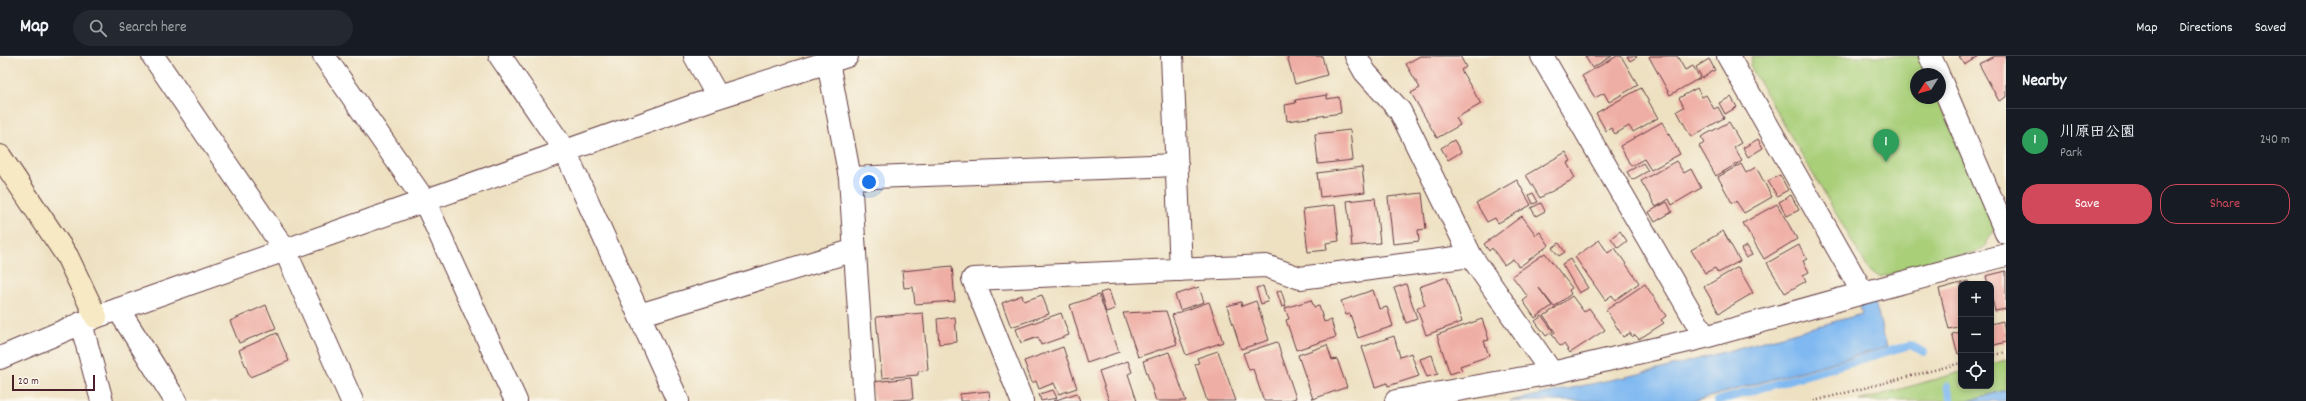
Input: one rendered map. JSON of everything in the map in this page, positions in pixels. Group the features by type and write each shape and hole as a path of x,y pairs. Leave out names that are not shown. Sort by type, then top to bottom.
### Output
{"street":[{"path":"153,56 285,250 352,401"},
{"path":"324,56 424,200 516,401"},
{"path":"500,56 565,151 678,401"},
{"path":"695,56 718,96"},
{"path":"1172,56 1181,270"},
{"path":"1356,56 1365,72 1400,111 1471,256 1552,373"},
{"path":"1542,56 1705,337"},
{"path":"1728,56 1863,292"},
{"path":"1930,56 1935,68"},
{"path":"0,358 118,309 718,96 837,59 850,178 866,401"},
{"path":"1946,93 2006,233"},
{"path":"0,156 66,256 89,320 102,401"},
{"path":"850,178 1176,165"},
{"path":"639,315 855,250"},
{"path":"1022,401 973,279 1266,266 1300,278 1471,256"},
{"path":"1396,401 1552,373 1705,337 1863,292 2006,256"},
{"path":"118,309 176,401"}],"path":[{"path":"1994,355 2006,352"},
{"path":"1814,401 1958,365"}],"green space":[{"path":"1752,56 1918,56 1923,68 1910,68 1910,104 1940,104 1996,227 1982,250 1880,277 1870,272 1750,66"},
{"path":"2006,360 2006,390 1967,401 1858,401 1958,373 1958,389 1994,389 1994,363"}],"water":[{"path":"1874,299 1887,347 1695,401 1510,401 1658,370 1862,314 1859,303"},
{"path":"2006,390 2006,401 1967,401"}],"building":[{"path":"1287,56 1322,56 1327,75 1295,84"},
{"path":"1420,56 1460,56 1466,67 1461,70 1481,104 1456,118 1460,125 1437,138 1411,93 1420,88 1406,64"},
{"path":"1585,56 1612,56 1592,68"},
{"path":"1617,56 1621,56 1638,85 1609,102 1604,93 1595,98 1582,76"},
{"path":"1627,56 1636,56 1637,57 1630,61"},
{"path":"1677,56 1685,70 1693,66 1700,78 1670,95 1649,57"},
{"path":"1959,56 1979,56 1964,65"},
{"path":"1994,56 2006,56 2006,97 1999,101 1979,64"},
{"path":"1709,59 1715,70 1702,78 1696,67"},
{"path":"1641,88 1658,118 1633,132 1629,126 1615,134 1611,128 1606,131 1596,113"},
{"path":"1697,88 1702,97 1706,95 1714,109 1718,107 1724,118 1691,137 1677,111 1684,107 1679,98"},
{"path":"1327,95 1327,99 1339,97 1341,113 1287,121 1285,105 1296,103 1295,100"},
{"path":"1731,97 1737,107 1725,114 1719,103"},
{"path":"1662,122 1680,154 1651,170 1644,159 1631,166 1620,146"},
{"path":"1729,122 1741,143 1734,147 1742,161 1716,176 1699,146 1705,143 1701,137"},
{"path":"1350,130 1353,160 1318,164 1315,134"},
{"path":"1758,139 1763,148 1748,157 1743,148"},
{"path":"1454,140 1461,152 1448,160 1441,148"},
{"path":"1566,152 1571,161 1567,163 1575,178 1540,198 1526,175"},
{"path":"1676,161 1684,173 1691,169 1701,188 1672,205 1669,199 1656,207 1641,181"},
{"path":"1643,163 1648,171 1632,180 1627,172"},
{"path":"1741,164 1746,173 1756,167 1772,197 1744,213 1736,201 1732,203 1718,177"},
{"path":"1362,167 1365,192 1320,197 1317,173"},
{"path":"1780,175 1788,190 1777,196 1768,181"},
{"path":"1517,180 1531,205 1498,223 1495,218 1487,222 1476,203"},
{"path":"1422,193 1426,229 1418,230 1419,241 1393,244 1388,197"},
{"path":"1533,193 1538,202 1533,204 1529,195"},
{"path":"1791,195 1799,210 1787,216 1779,202"},
{"path":"1375,198 1380,243 1352,246 1347,201"},
{"path":"1667,202 1672,212 1655,222 1649,212"},
{"path":"1541,203 1545,211 1536,216 1531,208"},
{"path":"1777,204 1797,239 1764,259 1743,223"},
{"path":"1335,205 1339,241 1326,243 1327,250 1308,252 1303,209"},
{"path":"1522,216 1536,235 1540,232 1549,245 1519,267 1513,259 1504,265 1492,248 1489,251 1484,244"},
{"path":"1620,231 1627,241 1618,248 1611,238"},
{"path":"1723,231 1740,261 1718,273 1715,268 1705,273 1691,250"},
{"path":"1599,240 1608,253 1615,248 1639,283 1615,300 1612,295 1605,300 1575,257"},
{"path":"1559,243 1565,252 1559,256 1552,248"},
{"path":"1799,245 1807,259 1803,261 1809,272 1803,275 1806,281 1785,293 1767,263"},
{"path":"1747,246 1752,255 1746,258 1741,249"},
{"path":"1545,253 1572,288 1569,290 1571,294 1554,307 1539,288 1552,306 1535,318 1523,301 1528,297 1512,276"},
{"path":"1570,259 1588,288 1579,293 1562,264"},
{"path":"952,266 955,301 915,304 913,287 904,288 902,271"},
{"path":"1738,267 1753,293 1719,313 1704,287"},
{"path":"2006,271 2006,309 1995,311 1994,281 1987,281 1986,276"},
{"path":"1447,277 1462,322 1426,335 1417,308 1425,305 1419,287"},
{"path":"1406,284 1417,319 1406,323 1394,288"},
{"path":"1645,284 1666,316 1661,320 1664,323 1639,339 1635,335 1632,337 1630,333 1623,337 1606,310"},
{"path":"1958,284 1958,327 1949,329 1939,289"},
{"path":"1263,286 1268,302 1261,304 1256,288"},
{"path":"1199,287 1204,302 1180,310 1175,295"},
{"path":"1109,290 1115,309 1106,312 1100,293"},
{"path":"1281,290 1286,306 1282,307 1277,292"},
{"path":"1373,290 1379,309 1387,307 1393,326 1358,338 1350,314 1346,315 1341,301"},
{"path":"1022,295 1024,301 1042,295 1049,314 1011,327 1002,303"},
{"path":"1099,295 1119,352 1087,363 1070,305"},
{"path":"1572,296 1584,312 1589,308 1605,330 1570,353 1564,344 1560,346 1552,334 1555,332 1544,316"},
{"path":"1311,300 1314,307 1319,306 1324,322 1331,320 1336,337 1296,350 1286,320 1289,319 1285,308"},
{"path":"1256,301 1269,340 1241,349 1227,306 1241,302 1242,306"},
{"path":"1209,302 1223,342 1186,355 1172,315"},
{"path":"266,305 276,328 239,343 230,321"},
{"path":"1166,311 1177,344 1138,357 1123,313"},
{"path":"923,313 928,370 918,371 918,375 882,378 876,317"},
{"path":"1061,313 1069,335 1041,345 1038,337 1021,343 1016,329"},
{"path":"1542,316 1553,331 1546,336 1535,321"},
{"path":"955,317 957,342 939,344 937,319"},
{"path":"1482,319 1489,340 1484,341 1489,356 1460,366 1462,370 1450,374 1437,335"},
{"path":"2003,321 2006,342 1994,345 1994,323"},
{"path":"277,333 289,361 250,377 239,350"},
{"path":"1958,333 1958,354 1952,334"},
{"path":"1394,336 1400,357 1411,353 1419,376 1388,386 1387,383 1375,387 1362,347"},
{"path":"1277,342 1296,398 1286,401 1264,401 1253,369 1249,370 1243,353"},
{"path":"1327,345 1332,360 1337,359 1347,387 1313,399 1298,355"},
{"path":"1063,347 1077,388 1059,394 1054,383 1039,389 1036,381 1032,383 1024,361"},
{"path":"1218,351 1236,401 1207,401 1195,364 1199,363 1197,358"},
{"path":"1169,352 1186,401 1156,401 1143,361"},
{"path":"1432,355 1438,374 1427,377 1420,359"},
{"path":"1128,361 1132,372 1128,374 1137,401 1109,401 1099,371"},
{"path":"911,378 913,399 874,401 872,382"},
{"path":"1053,390 1057,398 1041,401 1039,394"},
{"path":"989,391 990,401 960,401 960,394"},
{"path":"1077,393 1080,401 1053,401"}],"waterway":[{"path":"1717,401 1910,345 1924,352"},
{"path":"1947,386 1951,401"}],"place":[{"name":"川原田公園","path":"1886,162"}]}
